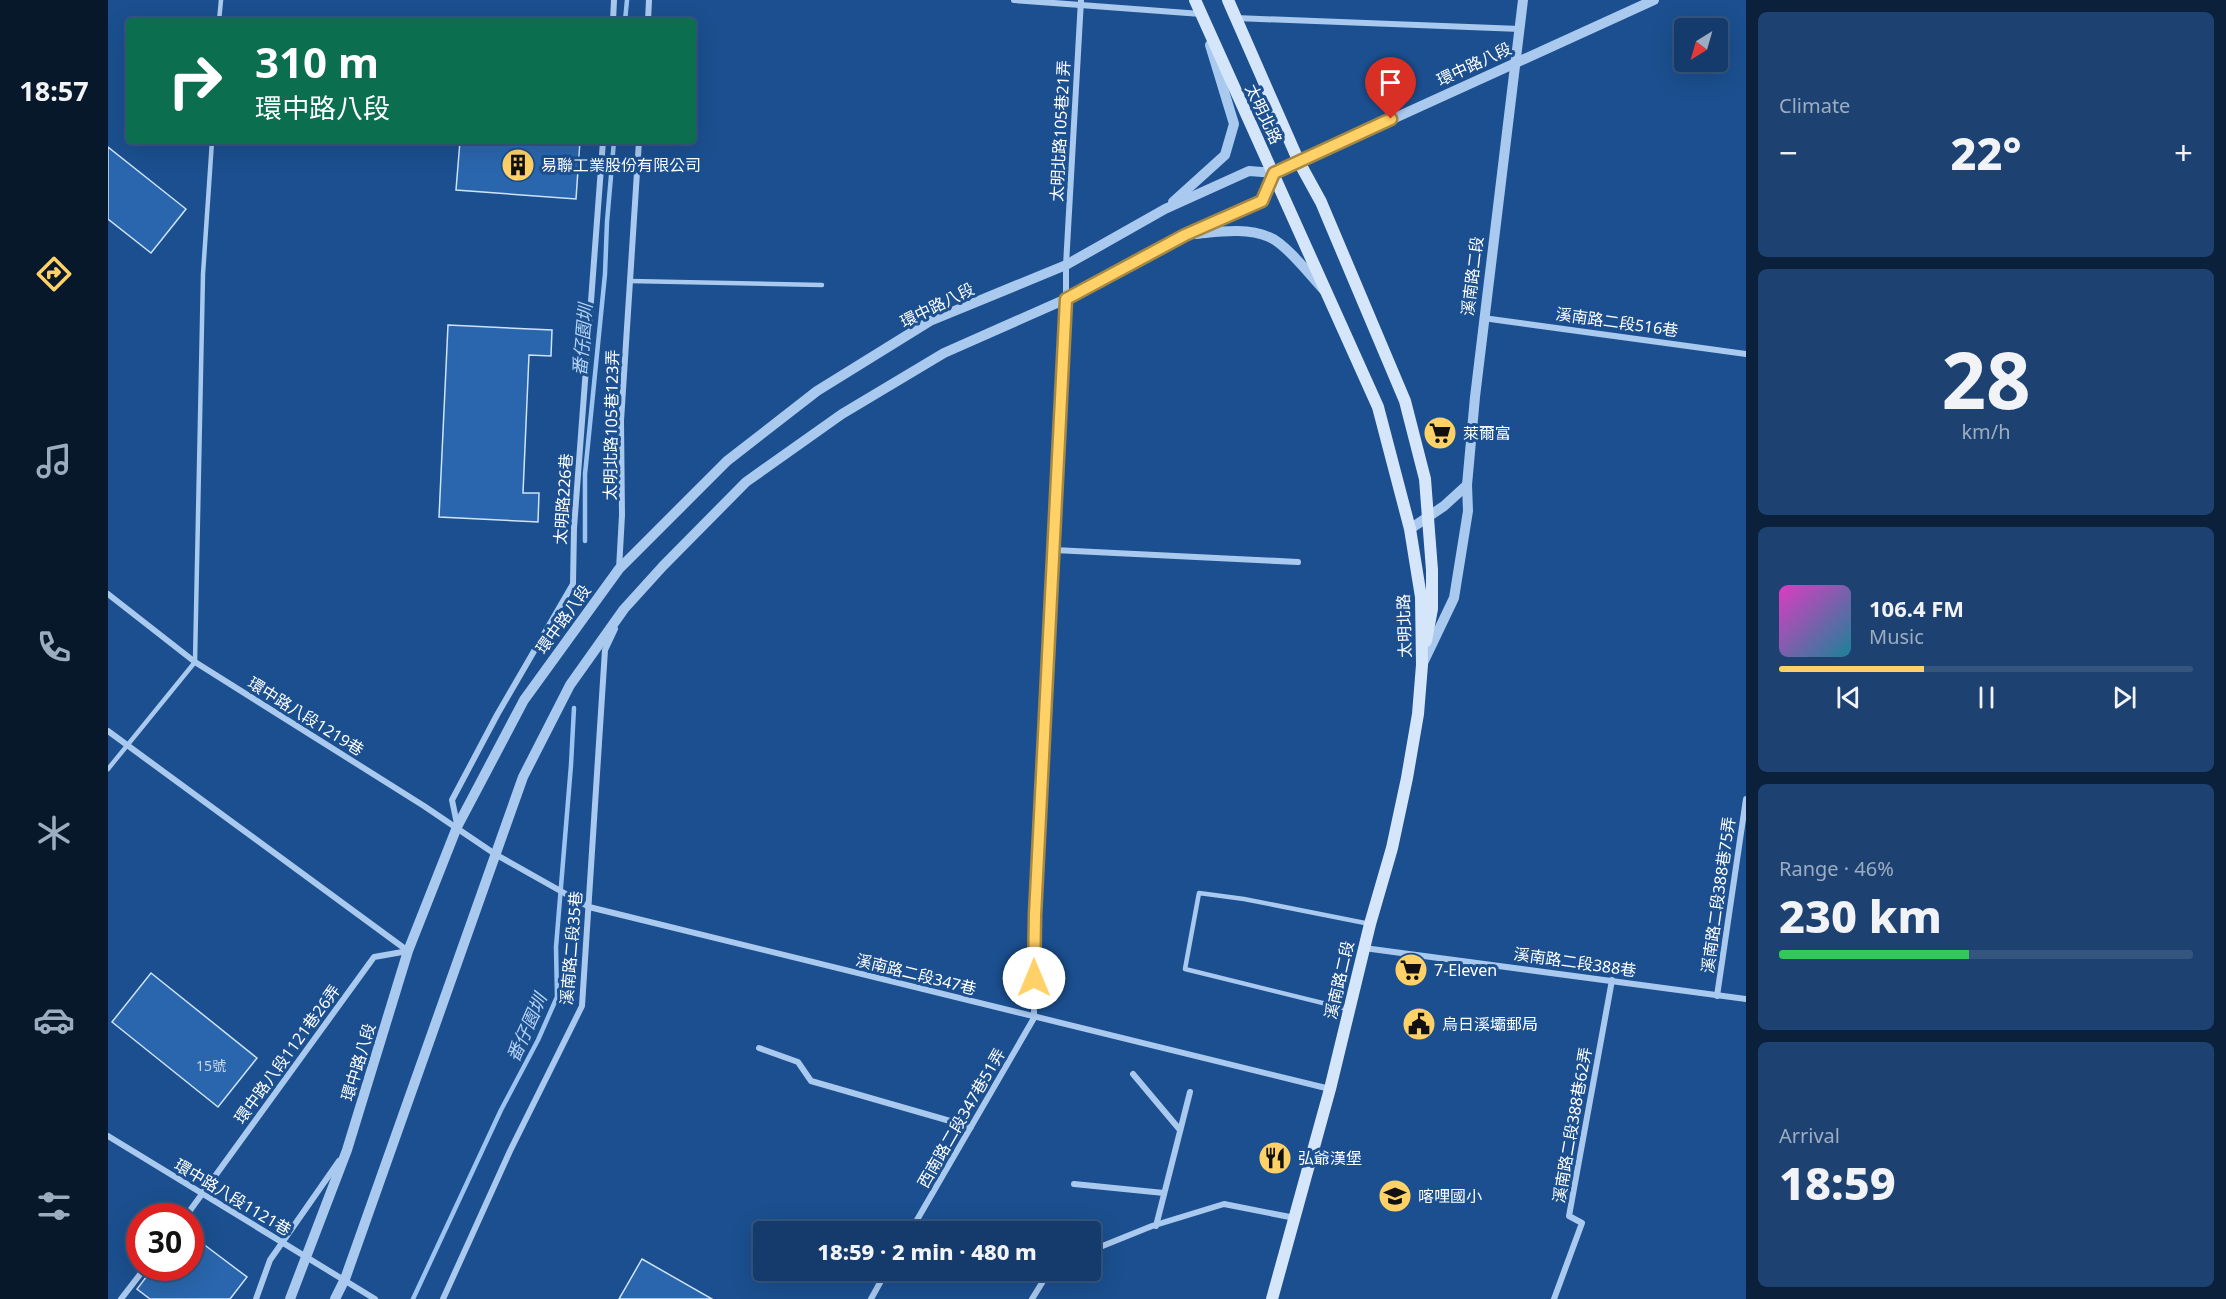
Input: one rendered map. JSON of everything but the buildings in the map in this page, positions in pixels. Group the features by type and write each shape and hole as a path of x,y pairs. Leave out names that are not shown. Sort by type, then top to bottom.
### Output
{"main road":[{"name":"太明北路","path":"1195,0 1378,407 1410,529 1421,597 1422,665"},
{"name":"太明北路","path":"1228,0 1299,162 1321,202 1405,401 1425,479 1429,516 1432,609 1422,665"},
{"name":"溪南路二段","path":"1272,1299 1330,1089 1370,924 1392,848 1418,714 1422,665"}],"street":[{"path":"613,18 614,0"},
{"path":"648,18 649,0"},
{"path":"1014,0 1081,2 1202,18"},
{"name":"溪南路二段","path":"1422,665 1454,598 1468,511 1467,485 1484,318 1522,0"},
{"name":"環中路八段","path":"290,1299 347,1150 408,951 457,827 524,700 619,569 727,461 818,391 930,321 1066,264 1165,209 1249,171 1274,173 1654,0"},
{"name":"太明北路105巷21弄","path":"1035,1018 1034,938 1066,264 1081,2"},
{"name":"環中路八段","path":"1165,209 1225,155 1234,124 1202,18"},
{"path":"1236,18 1520,29"},
{"name":"太明路226巷","path":"457,827 452,800 497,715 573,584 574,528 603,144"},
{"name":"太明北路105巷123弄","path":"619,569 622,515 621,421 639,144"},
{"path":"335,1299 345,1279 523,777 570,685 624,609 746,482 819,429 944,353 1066,299 1185,235 1262,201 1274,173"},
{"path":"1185,235 1235,231 1270,237 1287,250 1329,296"},
{"name":"溪南路二段516巷","path":"1484,318 1746,354"},
{"path":"1410,529 1444,506 1467,485"},
{"path":"1054,549 1298,562"},
{"name":"環中路八段1219巷","path":"108,594 195,662 457,827 495,854 555,888"},
{"name":"溪南路二段35巷","path":"443,1299 510,1151 582,1006 605,650 624,609"},
{"path":"108,730 408,951"},
{"name":"溪南路二段388巷75弄","path":"1718,996 1746,799"},
{"name":"溪南路二段347巷","path":"555,888 589,907 1330,1089"},
{"name":"溪南路二段388巷","path":"1364,948 1746,999"},
{"name":"環中路八段1121巷26弄","path":"196,1203 374,957 408,951"},
{"name":"溪南路二段388巷62弄","path":"1554,1299 1582,1223 1569,1216 1612,980"},
{"name":"西南路二段347巷51弄","path":"916,1221 1035,1018"},
{"path":"759,1048 798,1062 811,1081 971,1127"},
{"path":"1133,1074 1180,1130"},
{"path":"1156,1226 1190,1092"},
{"name":"環中路八段1121巷","path":"108,1136 375,1299"},
{"path":"256,1299 270,1260 347,1150"},
{"path":"1074,1184 1164,1193"},
{"path":"1101,1247 1224,1204 1295,1218"},
{"path":"121,1299 135,1281"},
{"path":"871,1299 881,1281"},
{"path":"1032,1299 1043,1281"}],"lane":[{"path":"219,18 221,0"},
{"path":"108,769 195,662 203,274 212,144"},
{"path":"630,281 822,285"},
{"path":"1349,1010 1185,969 1199,893 1244,899 1370,924"}],"waterway":[{"name":"番仔園圳","path":"625,18 627,0"},
{"name":"番仔園圳","path":"585,541 585,474 605,274 614,144"},
{"name":"番仔園圳","path":"413,1299 501,1110 538,1040 557,997 556,947 574,708"}],"place":[{"name":"易聯工業股份有限公司","path":"518,165"},
{"name":"萊爾富","path":"1440,433"},
{"name":"7-Eleven","path":"1411,970"},
{"name":"烏日溪壩郵局","path":"1419,1024"},
{"name":"弘爺漢堡","path":"1275,1158"},
{"name":"喀哩國小","path":"1395,1196"}],"route":[{"path":"1034,978 1035,915 1066,299 1185,235 1262,201 1274,173 1391,119"}]}
